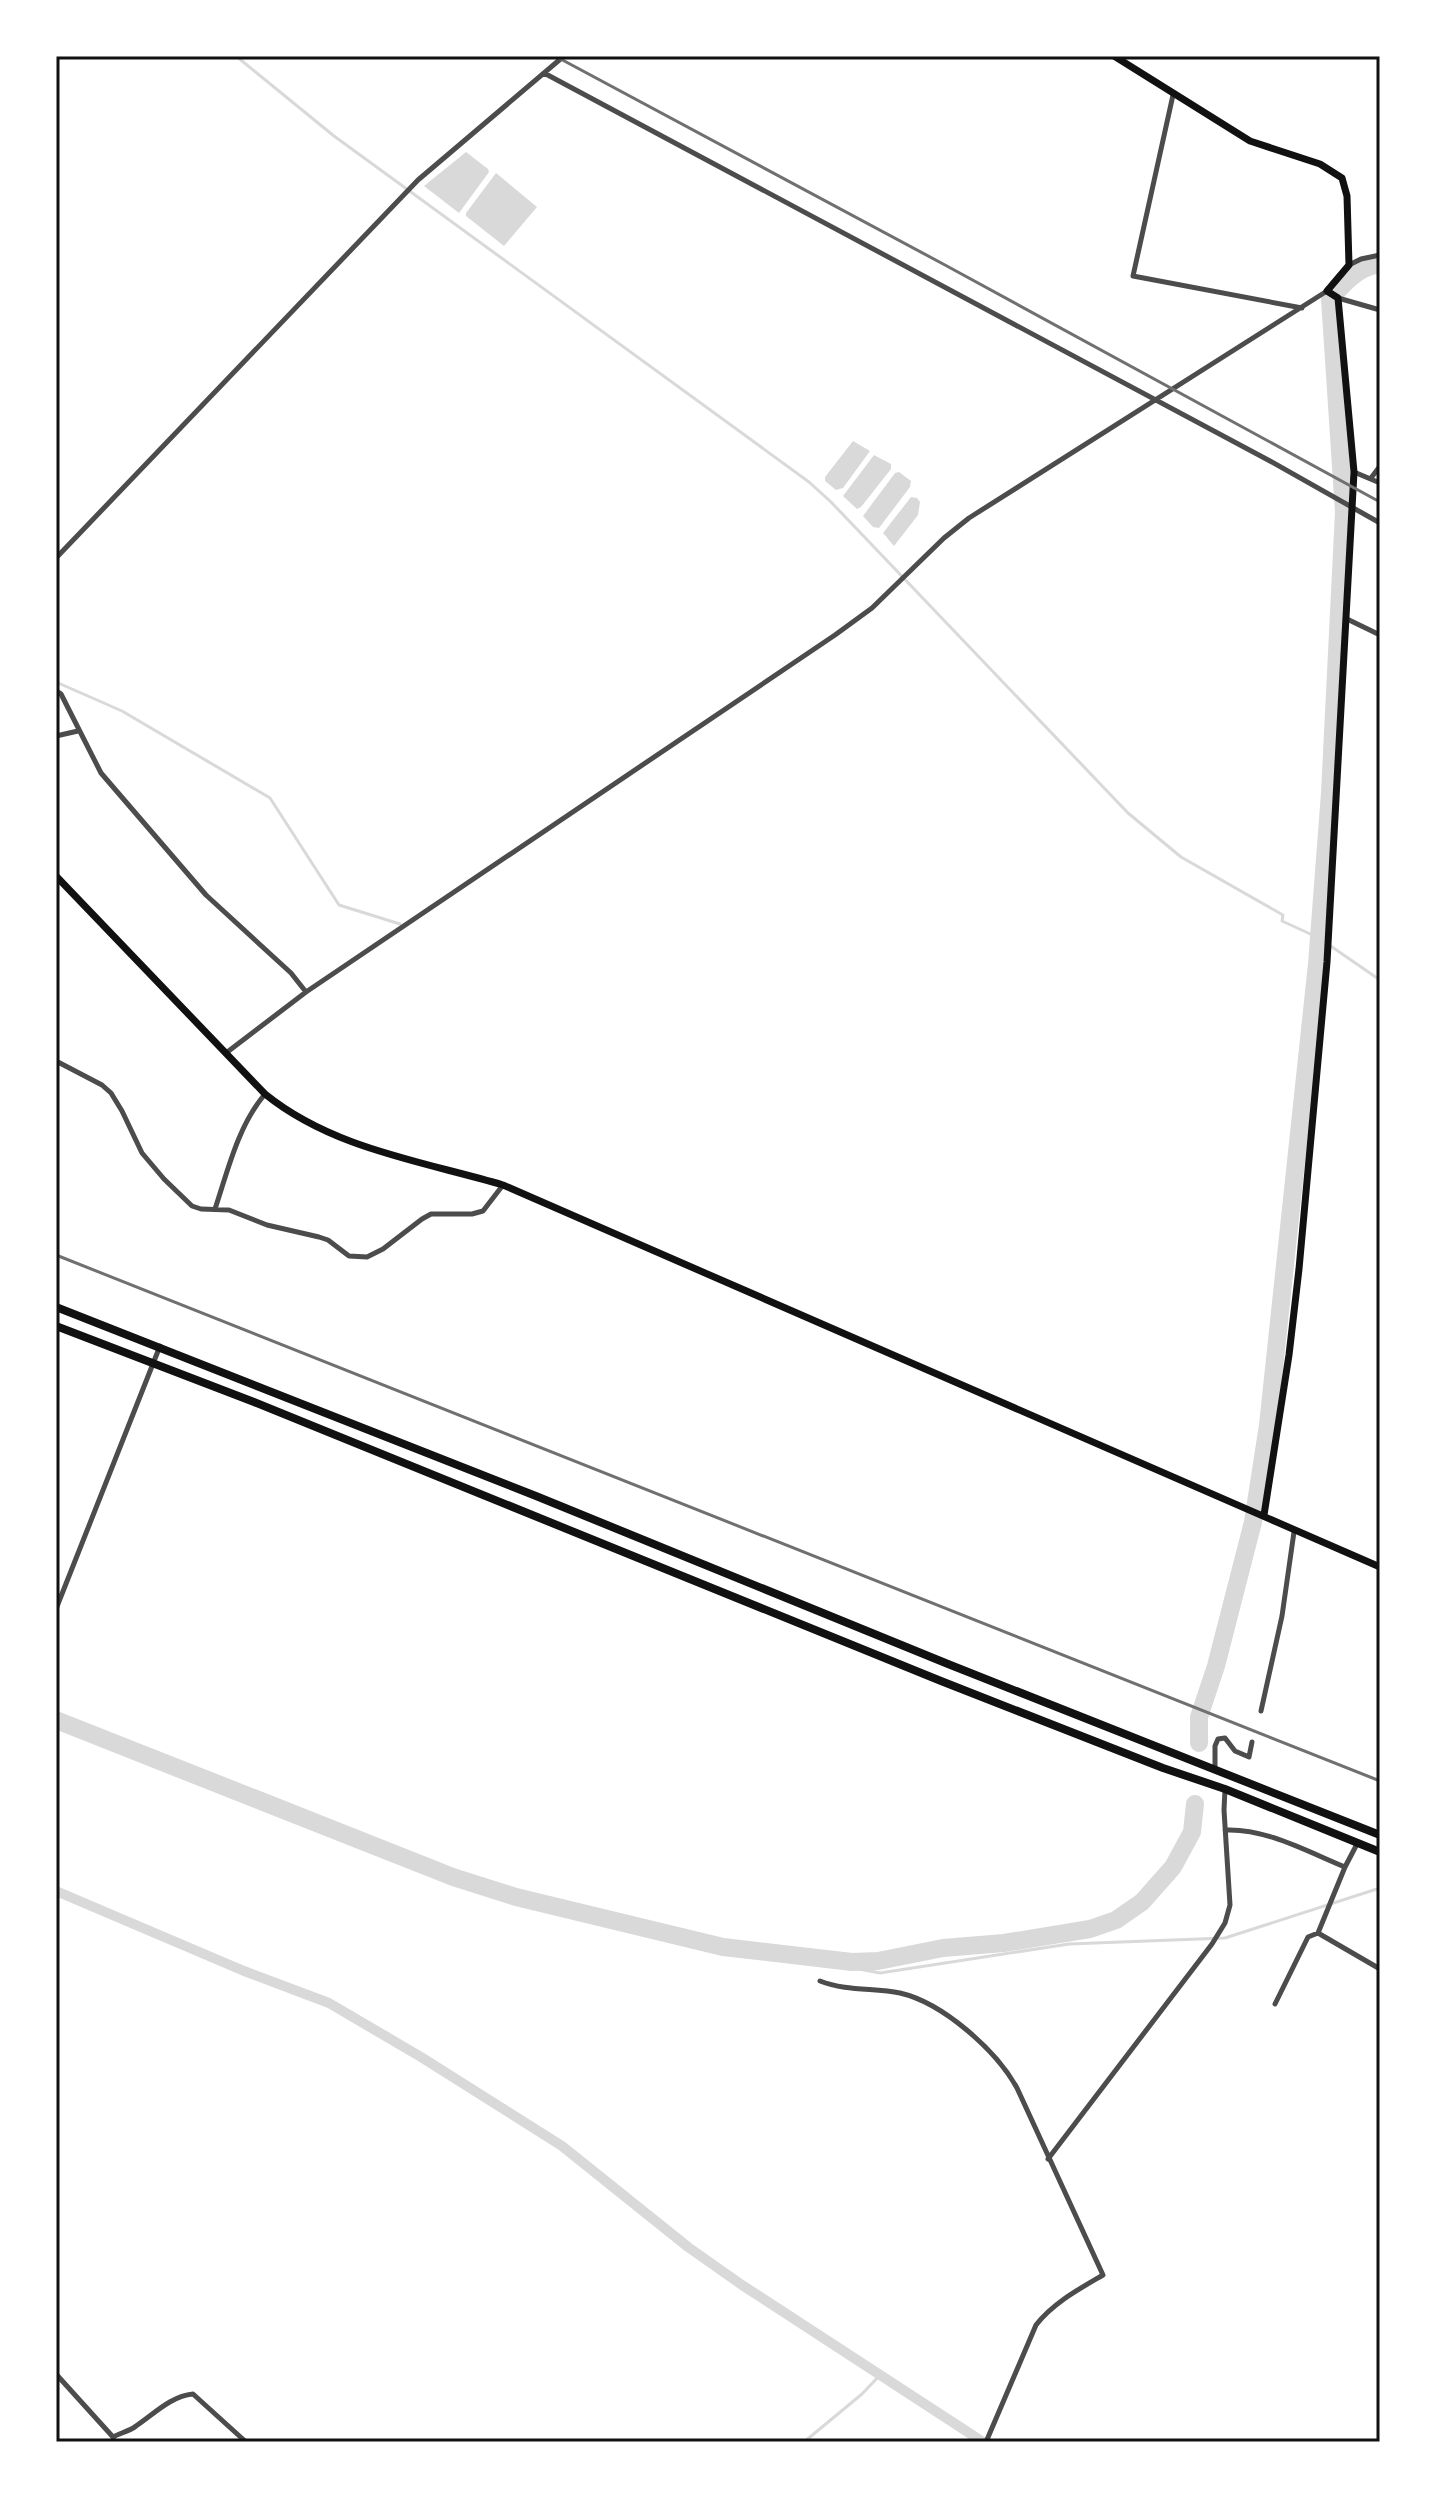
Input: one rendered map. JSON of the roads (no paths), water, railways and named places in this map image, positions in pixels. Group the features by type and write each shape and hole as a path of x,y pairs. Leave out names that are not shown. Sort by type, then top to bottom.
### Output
{"highway":[{"path":"56,1307 1380,1835"},
{"path":"56,1326 941,1681 1163,1768 1225,1789 1380,1852"}],"main road":[{"path":"1114,56 1261,147 1320,164 1342,178 1347,196 1349,265 1327,291 1338,298 1354,472 1327,951 1297,1283 1264,1515"},
{"path":"56,876 265,1094 297,1117 394,1157 503,1185 1380,1567"}],"street":[{"path":"56,558 418,180 564,56"},
{"path":"544,73 1380,523"},
{"path":"1173,95 1133,276 1303,308"},
{"path":"1349,265 1380,255"},
{"path":"226,1053 306,992 835,635 872,608 969,518 1327,291"},
{"path":"1338,298 1380,310"},
{"path":"1371,478 1380,466"},
{"path":"1354,472 1380,483"},
{"path":"1346,618 1380,635"},
{"path":"56,691 61,694 101,773 206,895 291,973 306,992"},
{"path":"56,736 78,731"},
{"path":"56,1061 111,1093 137,1146 184,1199 201,1209 229,1210 267,1225 328,1240 349,1256 367,1257 383,1249 431,1214 483,1211 503,1185"},
{"path":"215,1209 236,1146 248,1119 265,1094"},
{"path":"56,1609 160,1346"},
{"path":"1261,1711 1282,1616 1294,1532"},
{"path":"1215,1768 1218,1739 1225,1738 1235,1751 1249,1757 1252,1742"},
{"path":"1048,2159 1220,1933 1229,1914 1231,1894 1225,1789"},
{"path":"1225,1830 1236,1829 1273,1838 1345,1867"},
{"path":"1275,2004 1308,1937 1318,1933 1357,1844"},
{"path":"1318,1933 1380,1969"},
{"path":"820,1981 842,1988 913,1997 980,2040 1007,2070 1103,2275 1044,2315 1036,2325 988,2439"},
{"path":"56,2374 113,2440 179,2397 193,2394 246,2442"}],"waterway":[{"path":"236,56 334,136 809,482 1128,813 1181,857 1283,915 1282,921 1319,938 1380,980"},
{"path":"1199,1743 1199,1717 1216,1666 1253,1522 1268,1425 1317,964 1330,793 1344,512 1330,299 1358,272 1380,264"},
{"path":"56,682 122,711 270,798 339,905 400,924"},
{"path":"56,1720 453,1877 516,1897 723,1947 852,1962 878,1961 943,1948 1004,1943 1090,1929 1116,1920 1142,1902 1173,1867 1192,1832 1195,1804"},
{"path":"852,1962 859,1969 880,1973 1069,1944 1225,1938 1380,1888"},
{"path":"56,1891 244,1971 329,2003 421,2057 562,2146 688,2247 742,2285 983,2442"},
{"path":"804,2442 880,2375"}],"railway":[{"path":"555,56 1380,502"},
{"path":"56,1255 1380,1781"}]}
